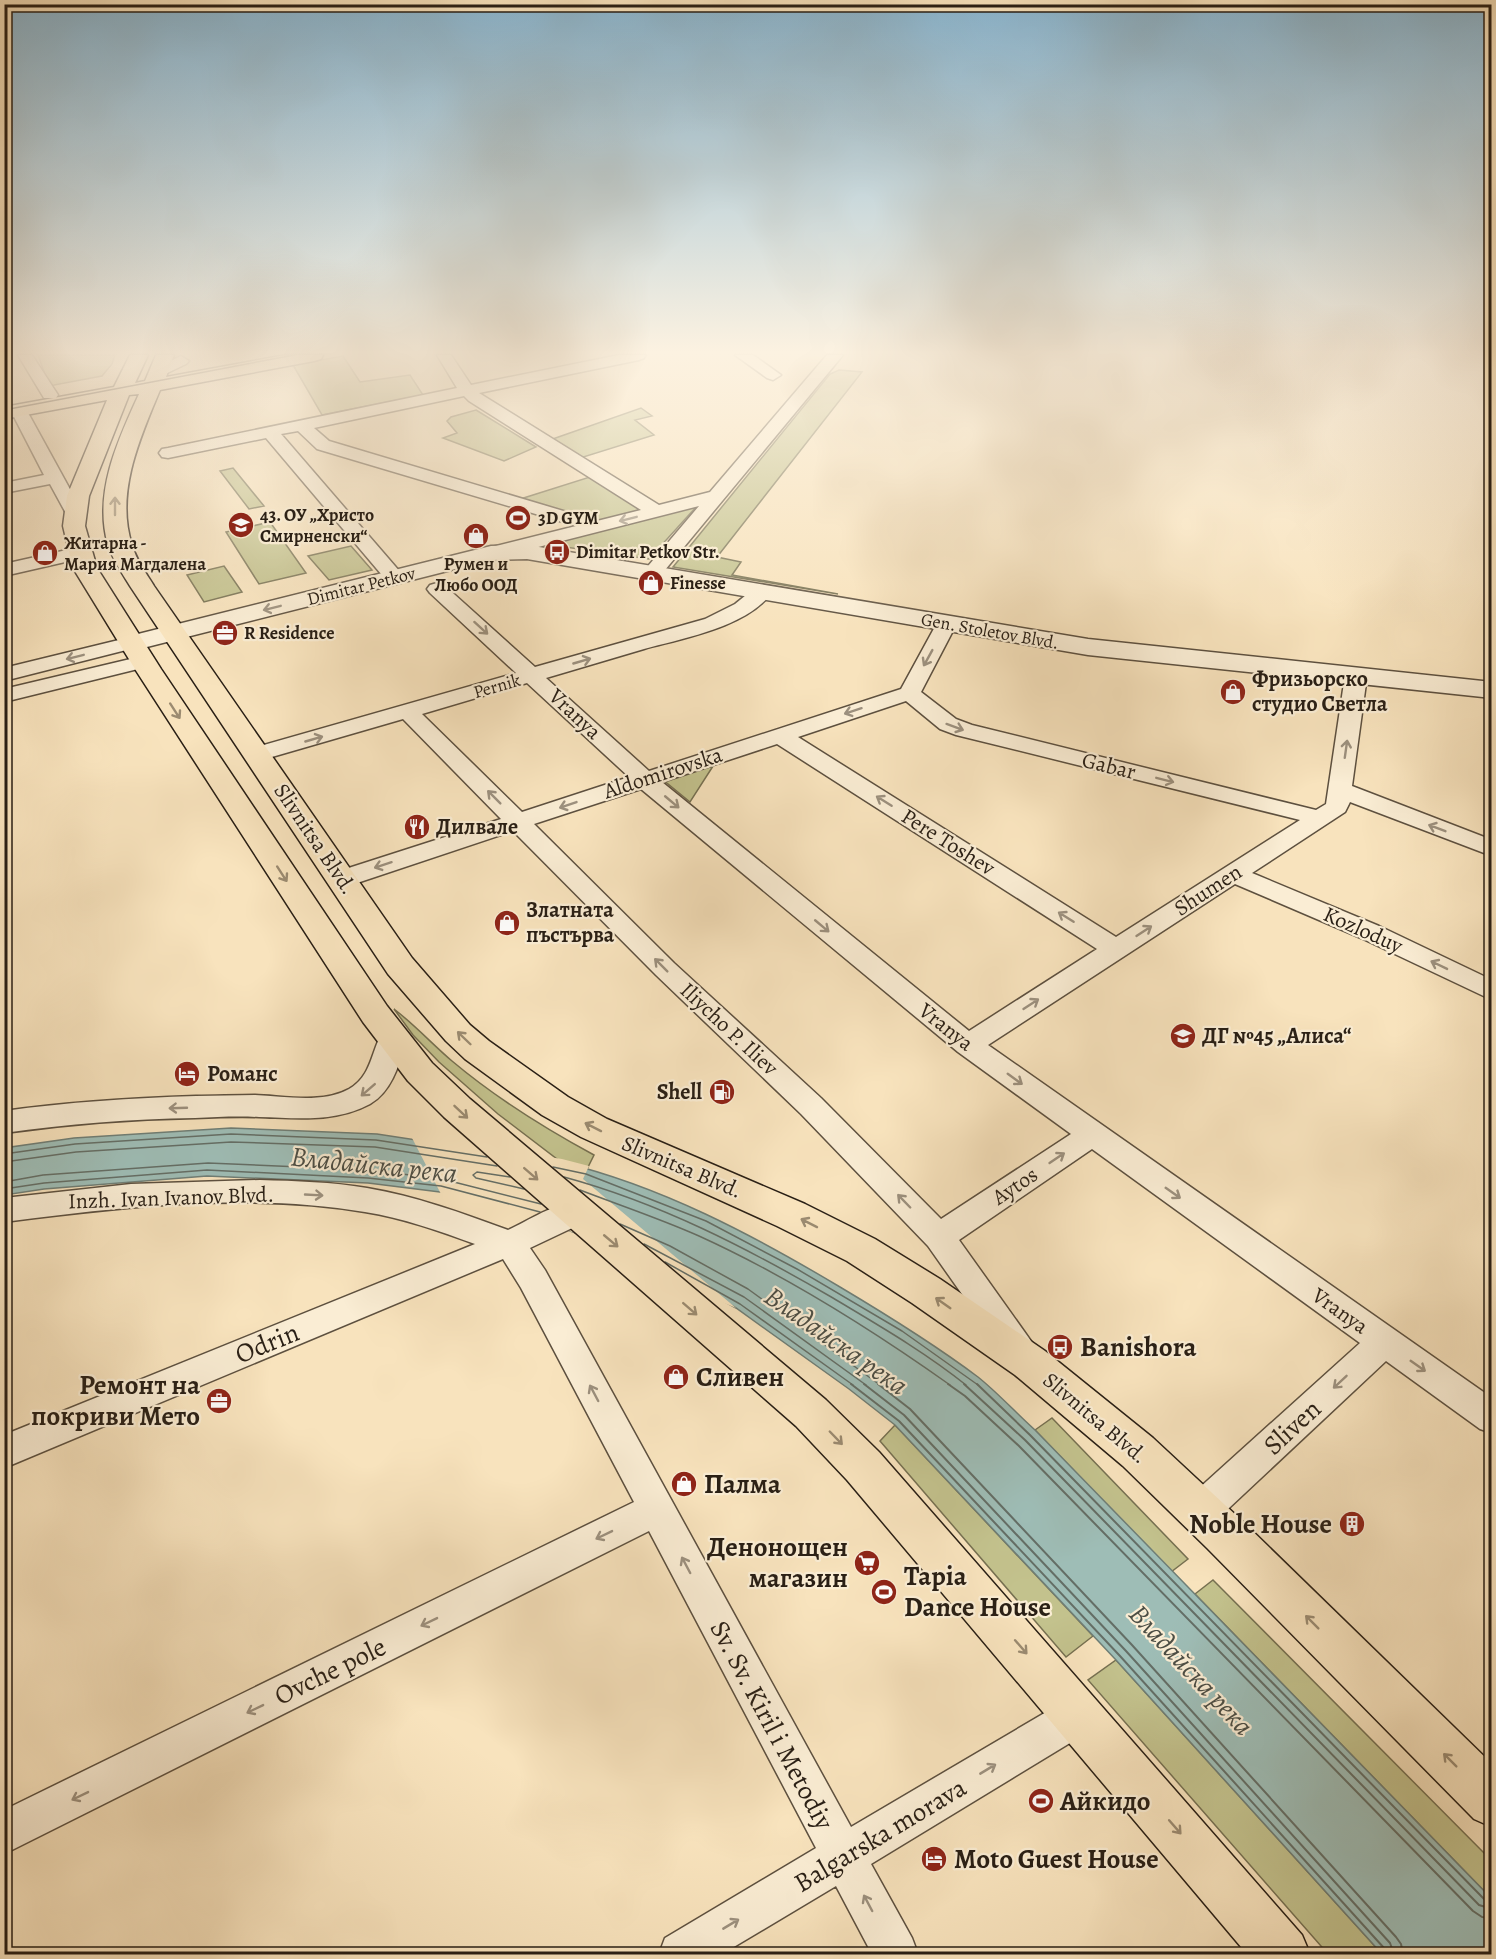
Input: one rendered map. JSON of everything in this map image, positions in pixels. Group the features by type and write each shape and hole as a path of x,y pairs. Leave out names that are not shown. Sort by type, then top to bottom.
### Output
{"main road":[{"name":"Slivnitsa Blvd.","path":"97,446 82,480 74,513 75,533 80,553 97,590 356,986 393,1038 420,1072 487,1136 811,1413 863,1466 1283,1954"},
{"name":"Slivnitsa Blvd.","path":"129,446 118,475 114,514 120,544 132,570 400,966 470,1044 555,1106 594,1128 791,1215 861,1250 926,1291 1029,1363 1084,1405 1138,1452 1491,1801"}],"street":[{"path":"33,446 74,513"},
{"path":"168,453 200,446"},
{"path":"282,446 394,577"},
{"path":"328,446 598,527"},
{"path":"552,446 657,512"},
{"path":"653,572 758,446"},
{"path":"4,488 54,478"},
{"name":"Dimitar Petkov","path":"180,642 394,577 717,496"},
{"name":"Gen. Stoletov Blvd.","path":"491,553 527,552 566,557 1126,652 1491,690"},
{"path":"4,570 80,553"},
{"name":"Dimitar Petkov","path":"4,675 137,652 437,589 566,557"},
{"name":"Vranya","path":"437,589 644,779 968,1044 1091,1135 1491,1418"},
{"name":"Pernik","path":"258,754 712,623 742,608 763,591"},
{"path":"909,693 947,623"},
{"name":"Dimitar Petkov","path":"4,696 137,652"},
{"name":"Shumen","path":"968,1044 1336,807 1356,676"},
{"name":"Aldomirovska","path":"342,879 909,693"},
{"name":"Gabar","path":"909,693 948,724 964,730 1319,818"},
{"name":"Iliycho P. Iliev","path":"408,712 665,969 811,1106 939,1237 1029,1363"},
{"name":"Pere Toshev","path":"779,735 1116,949"},
{"path":"1340,790 1491,849"},
{"name":"Kozloduy","path":"1232,874 1370,932 1491,991"},
{"path":"4,1122 61,1114 128,1110 256,1106 318,1108 341,1104 361,1096 374,1086 393,1038"},
{"name":"Aytos","path":"939,1237 1091,1135"},
{"name":"Inzh. Ivan Ivanov Blvd.","path":"4,1210 73,1201 208,1192 344,1197 415,1210 520,1238"},
{"name":"Odrin","path":"4,1452 520,1238 576,1212"},
{"name":"Sv. Sv. Kiril i Metodiy","path":"520,1238 530,1273 896,1954"},
{"name":"Sliven","path":"1200,1511 1384,1342"},
{"name":"Ovche pole","path":"4,1833 656,1509"},
{"name":"Balgarska morava","path":"681,1954 1079,1715"}],"shaded area":[{"path":"465,446 536,447 504,461"},
{"path":"556,446 617,446 577,459"},
{"path":"771,446 804,446 717,557 741,562 732,575 838,594 673,567"},
{"path":"233,468 264,506 249,509 220,471"},
{"path":"593,476 647,511 598,523 514,501"},
{"path":"697,506 649,559 544,544"},
{"path":"270,522 306,573 259,584 226,532"},
{"path":"351,546 372,570 329,580 308,556"},
{"path":"224,566 242,592 204,602 187,575"},
{"path":"715,763 690,802 662,779"},
{"path":"394,1009 486,1088 539,1123 594,1155 587,1169 561,1162 498,1114 439,1062 413,1035"},
{"path":"1052,1418 1188,1559 1171,1572 1035,1430"},
{"path":"895,1425 1093,1636 1066,1657 880,1441"},
{"path":"1213,1580 1491,1860 1491,1898 1195,1594"},
{"path":"1116,1660 1382,1954 1328,1954 1088,1680"}],"water":[{"name":"Владайска река","path":"231,1128 377,1134 561,1162 598,1172 670,1198 740,1231 840,1287 927,1341 978,1377 1035,1430 1491,1898 1491,1954 1382,1954 1116,1660 895,1425 736,1308 660,1266 519,1211 440,1192 368,1183 207,1176 44,1189 5,1195 4,1148 74,1138"}],"pier":[{"path":"411,1136 562,1159 589,1166 583,1179 736,1308 658,1269 584,1236 518,1214 442,1196"}],"place":[{"name":"3D GYM","path":"518,518"},
{"name":"43. ОУ „Христо Смирненски“","path":"241,525"},
{"name":"Румен и Любо ООД","path":"476,536"},
{"name":"Dimitar Petkov Str.","path":"557,552"},
{"name":"Житарна - Мария Магдалена","path":"45,553"},
{"name":"Finesse","path":"651,583"},
{"name":"R Residence","path":"225,633"},
{"name":"Фризьорско студио Светла","path":"1233,692"},
{"name":"Дилвале","path":"417,827"},
{"name":"Златната пъстърва","path":"507,923"},
{"name":"ДГ №45 „Алиса“","path":"1183,1036"},
{"name":"Романс","path":"187,1074"},
{"name":"Shell","path":"722,1092"},
{"name":"Banishora","path":"1060,1347"},
{"name":"Сливен","path":"676,1377"},
{"name":"Ремонт на покриви Мето","path":"219,1401"},
{"name":"Палма","path":"684,1484"},
{"name":"Noble House","path":"1352,1524"},
{"name":"Денонощен магазин","path":"867,1563"},
{"name":"Tapia Dance House","path":"884,1592"},
{"name":"Айкидо","path":"1041,1801"},
{"name":"Moto Guest House","path":"934,1859"}]}
